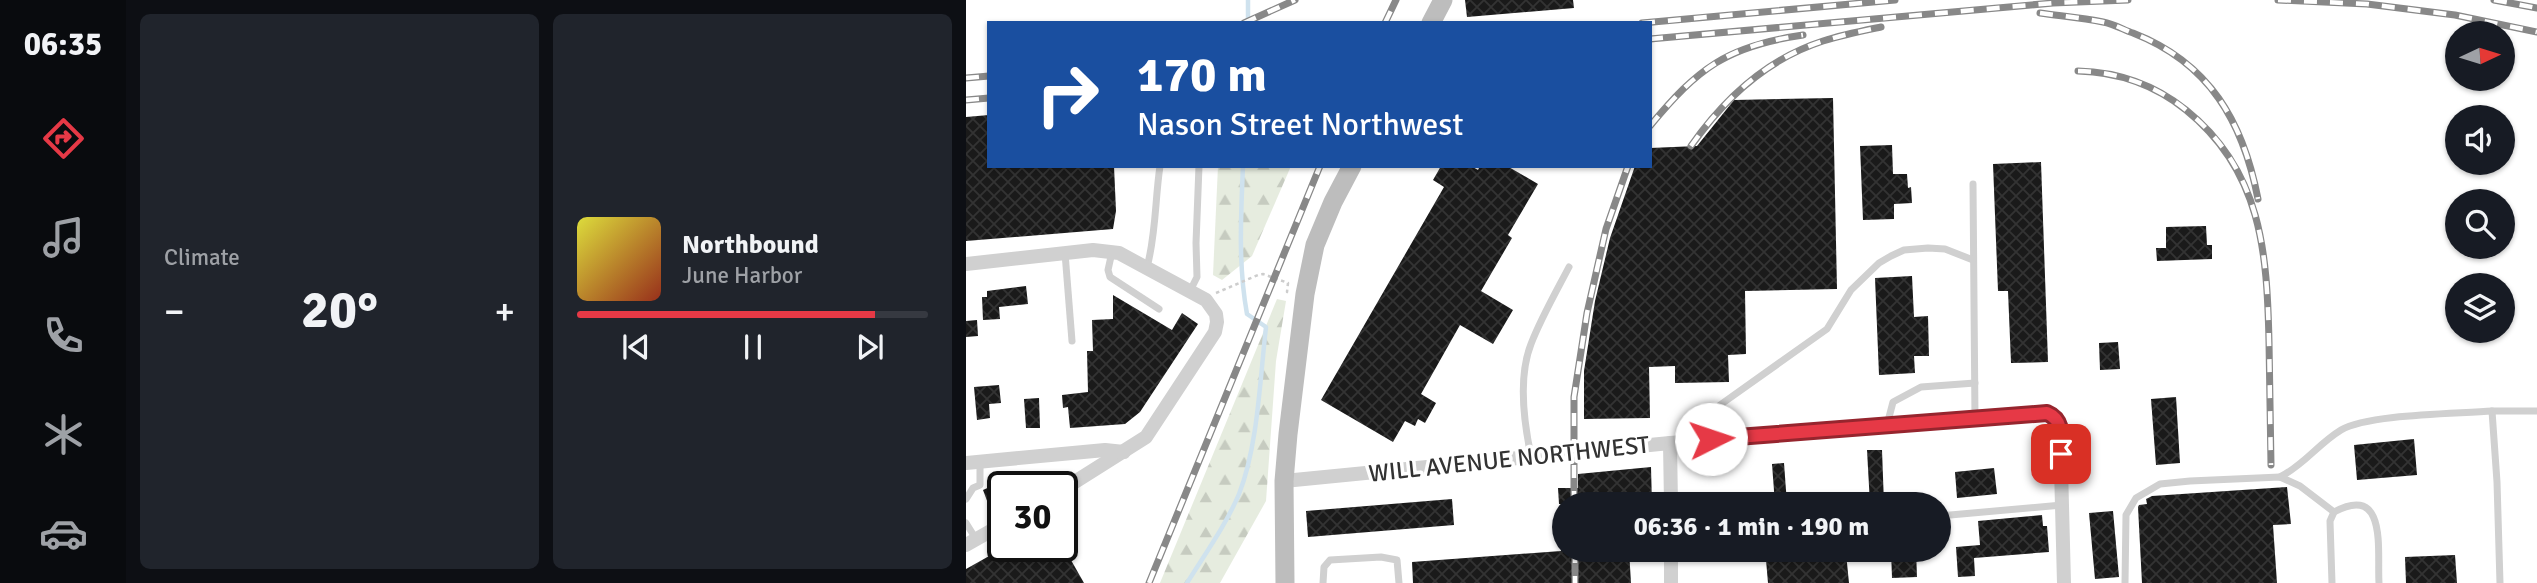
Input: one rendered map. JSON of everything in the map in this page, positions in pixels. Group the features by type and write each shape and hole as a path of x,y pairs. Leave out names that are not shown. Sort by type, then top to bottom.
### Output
{"main road":[{"path":"1432,21 1443,0"},
{"path":"1286,583 1284,481 1287,434 1305,294 1315,245 1351,168"}],"street":[{"path":"966,264 1093,250 1113,252 1130,258 1206,300 1216,314 1215,332 1146,437 1078,481"},
{"name":"WILL AVENUE NORTHWEST","path":"1284,481 1711,439 2047,413 2059,422 2063,505"},
{"path":"1671,443 1671,492"},
{"path":"973,463 1105,450 1124,452"},
{"path":"2063,505 2064,583"},
{"path":"971,542 987,533"},
{"path":"1671,562 1671,583"}],"lane":[{"path":"1147,267 1152,250 1154,201 1160,168"},
{"path":"1190,291 1197,277 1199,168"},
{"path":"1973,184 1975,418"},
{"path":"1711,439 1713,418 1720,405 1827,329 1851,290 1879,263 1904,250 1928,248 1945,249 1973,260"},
{"path":"1113,252 1108,270 1110,277 1160,309"},
{"path":"1065,253 1072,341"},
{"path":"1531,456 1527,438 1524,383 1530,346 1569,267"},
{"path":"1887,425 1893,402 1921,387 1975,383"},
{"path":"2280,477 2300,465 2325,441 2356,424 2394,418 2492,411 2537,411"},
{"path":"2492,411 2500,583"},
{"path":"966,499 973,488 979,485 973,463"},
{"path":"2125,583 2126,515 2136,498 2148,490 2176,482 2280,477 2300,486 2334,512"},
{"path":"1951,515 2063,505"},
{"path":"2332,583 2330,521 2334,512 2355,505 2366,507 2373,513 2376,523 2379,583"},
{"path":"966,523 971,542"},
{"path":"1323,583 1324,567 1329,560 1381,557 1397,560 1399,583"},
{"path":"1278,583 1286,583"}],"path":[{"path":"1222,289 1263,274 1288,283 1287,292 1305,294"}],"green space":[{"path":"1218,168 1290,168 1252,256 1222,280 1213,275"},
{"path":"1277,299 1286,301 1276,361 1266,501 1220,583 1160,583"}],"building":[{"path":"1465,0 1573,0 1574,8 1467,17"},
{"path":"1833,98 1837,289 1745,291 1746,354 1728,355 1729,382 1675,383 1675,366 1649,367 1650,418 1584,419 1584,371 1595,301 1610,238 1634,168 1652,168 1652,148 1697,146 1734,100"},
{"path":"987,115 987,168 1114,168 1116,211 1113,229 966,241 966,117"},
{"path":"1892,145 1893,174 1907,174 1912,203 1894,204 1894,219 1863,220 1860,146"},
{"path":"2041,162 2048,362 2011,363 2008,291 1998,291 1993,164"},
{"path":"1440,168 1510,168 1538,184 1508,235 1512,238 1481,291 1513,310 1493,344 1460,325 1421,394 1436,403 1425,423 1418,419 1415,426 1405,421 1393,442 1321,400 1444,187 1433,180"},
{"path":"2206,226 2207,245 2212,245 2212,259 2157,261 2156,248 2166,248 2166,227"},
{"path":"1912,276 1914,317 1928,316 1929,356 1914,356 1915,373 1879,375 1875,278"},
{"path":"1026,286 1028,304 999,307 1000,319 983,320 982,297 987,297 987,291"},
{"path":"1113,295 1172,330 1182,313 1198,324 1140,412 1125,424 1070,428 1068,407 1063,408 1062,395 1088,392 1087,351 1093,351 1092,320 1113,319"},
{"path":"977,320 978,336 966,337 966,321"},
{"path":"2118,342 2120,369 2100,370 2099,343"},
{"path":"999,385 1001,403 989,404 990,418 977,420 974,387"},
{"path":"2176,397 2180,463 2156,465 2151,399"},
{"path":"1039,398 1040,428 1026,428 1024,399"},
{"path":"2414,439 2417,475 2357,480 2354,445"},
{"path":"1867,450 1882,450 1884,492 1869,492"},
{"path":"1784,463 1786,492 1774,492 1772,464"},
{"path":"1651,467 1652,492 1558,492 1558,488 1578,488 1578,474"},
{"path":"1994,468 1997,494 1957,498 1955,472"},
{"path":"2287,487 2291,524 2273,525 2277,583 2142,583 2138,507 2147,504 2146,499 2152,496"},
{"path":"1452,499 1454,525 1308,537 1306,511"},
{"path":"2113,511 2119,577 2095,579 2089,513"},
{"path":"2042,515 2043,526 2047,526 2049,552 1974,558 1975,576 1958,577 1956,547 1980,545 1978,521"},
{"path":"1552,552 1552,562 1630,562 1631,583 1413,583 1412,562"},
{"path":"2455,555 2457,583 2406,583 2405,557"},
{"path":"987,557 987,562 1072,562 1084,583 966,583 966,569"},
{"path":"1766,562 1847,562 1849,583 1768,583"},
{"path":"1891,562 1916,562 1917,577 1892,578"}],"waterway":[{"path":"1248,0 1248,21"},
{"path":"1187,583 1222,528 1239,494 1250,455 1257,412 1266,327 1247,314 1244,296 1241,240 1243,168"}],"railway":[{"path":"1248,21 1295,0"},
{"path":"1386,21 1396,0"},
{"path":"1652,22 1895,0"},
{"path":"1652,39 2053,3 2128,0"},
{"path":"2278,0 2367,4 2455,15 2537,32"},
{"path":"2494,0 2537,8"},
{"path":"2040,13 2111,24 2160,46 2183,61 2219,98 2232,121 2243,145 2258,199"},
{"path":"1691,146 1733,97 1783,58 1823,41 1881,27"},
{"path":"1652,124 1683,89 1716,63 1754,46 1803,35"},
{"path":"2078,71 2122,77 2149,87 2174,101 2211,134 2231,159 2245,187 2255,216 2266,277 2271,465"},
{"path":"966,78 987,76"},
{"path":"966,100 987,98"},
{"path":"1149,583 1319,168"},
{"path":"1574,492 1574,397 1587,313 1606,229 1627,168"},
{"path":"1575,562 1575,583"}],"route":[{"path":"1711,439 2047,413 2059,422 2061,454"}]}
